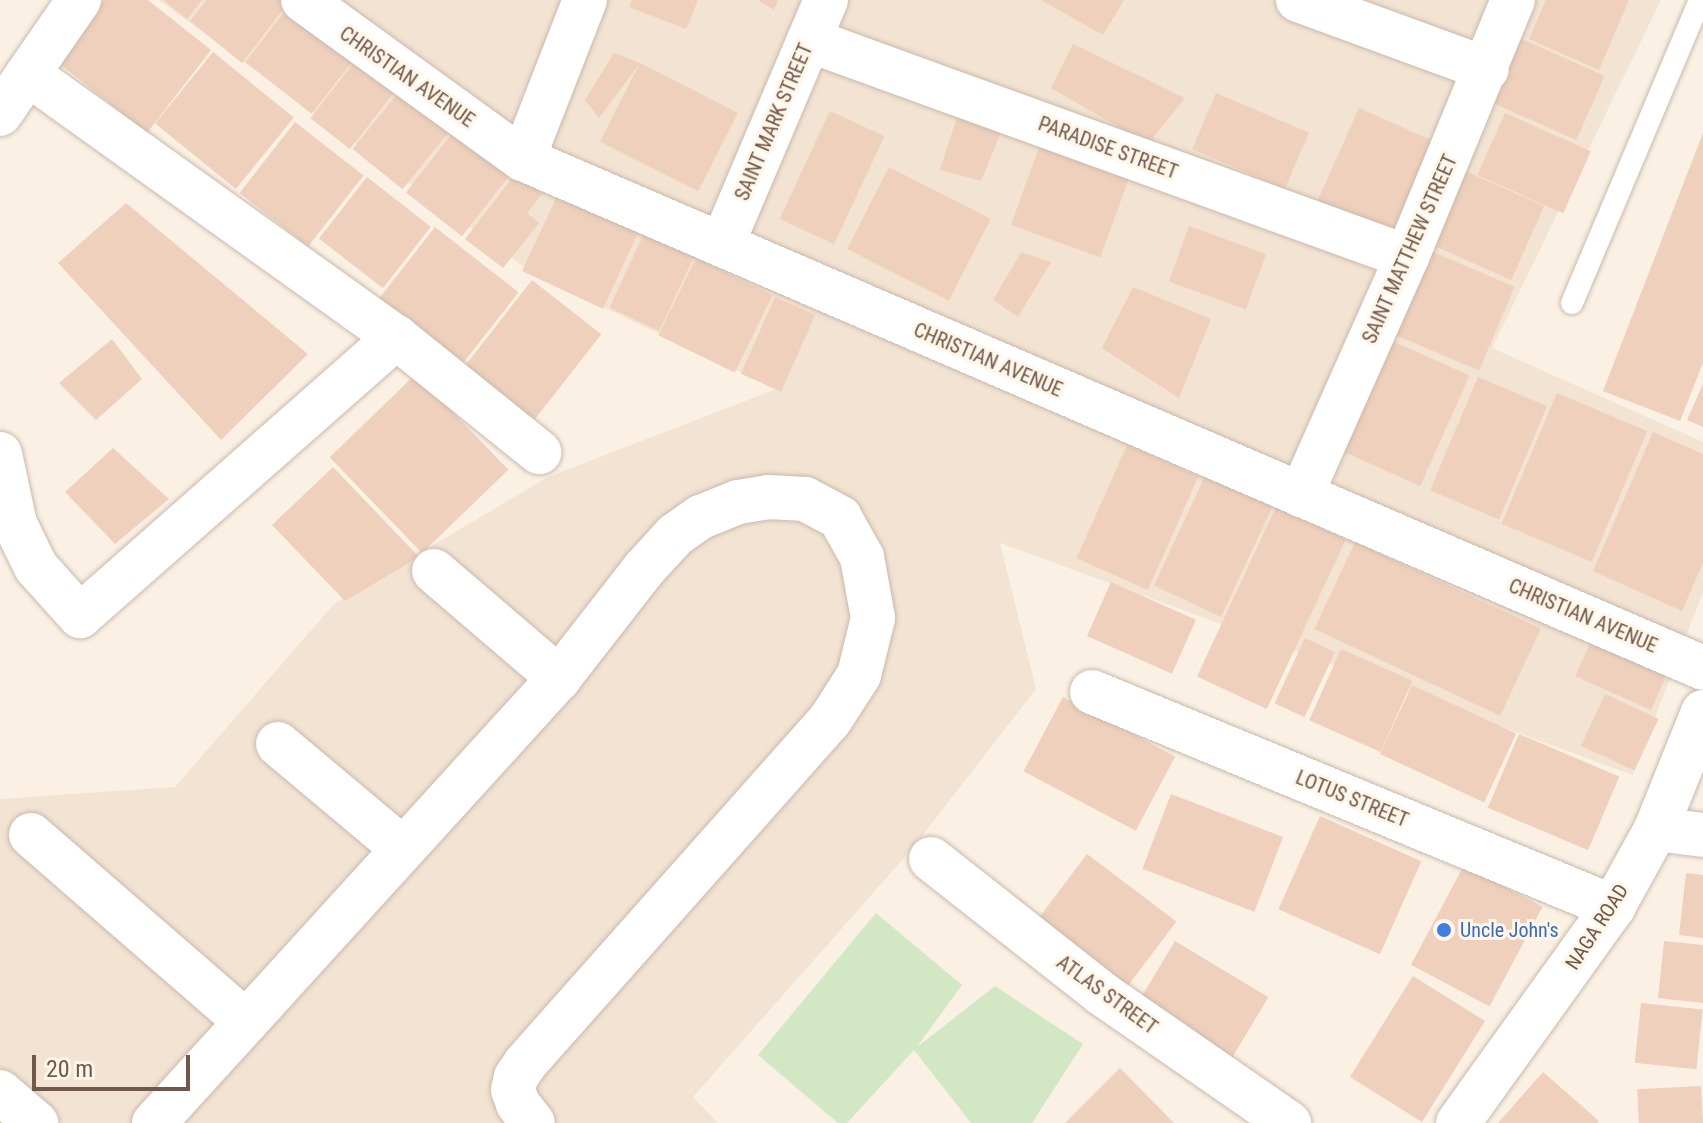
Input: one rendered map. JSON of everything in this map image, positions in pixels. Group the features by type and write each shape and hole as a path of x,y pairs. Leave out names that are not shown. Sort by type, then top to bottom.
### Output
{"street":[{"path":"0,114 79,0"},
{"name":"CHRISTIAN AVENUE","path":"303,0 523,159 1703,668"},
{"path":"523,159 585,0"},
{"name":"SAINT MARK STREET","path":"722,245 826,0"},
{"path":"1298,0 1487,69"},
{"name":"SAINT MATTHEW STREET","path":"1301,495 1407,257 1513,0"},
{"name":"PARADISE STREET","path":"809,40 1407,257"},
{"path":"28,74 396,337 539,452"},
{"path":"0,454 15,524 36,567 80,616 396,337"},
{"path":"154,1123 559,678 643,570 675,535 701,517 738,502 768,497 805,499 840,518 862,557 873,618 859,675 830,720 525,1064 516,1077 513,1090 518,1104 533,1123"},
{"path":"434,571 559,678"},
{"name":"LOTUS STREET","path":"1092,692 1613,907"},
{"name":"NAGA ROAD","path":"1458,1123 1524,1036 1613,907 1656,829 1703,712"},
{"path":"278,744 403,849"},
{"path":"1656,829 1703,835"},
{"path":"31,835 246,1022"},
{"name":"ATLAS STREET","path":"931,859 1101,993 1289,1123"},
{"path":"0,1092 36,1123"}],"lane":[{"path":"1572,303 1700,0"}],"shaded area":[{"path":"159,0 1661,0 1492,348 1703,442 1703,592 1633,775 1000,543 1036,689 911,850 693,1097 718,1123 0,1123 0,799 175,787 334,604 548,477 776,389 535,275"}],"green space":[{"path":"876,913 962,985 917,1047 995,986 1083,1044 1032,1123 971,1123 914,1050 847,1123 838,1123 758,1055"}],"building":[{"path":"104,0 148,0 211,50 147,133 56,61"},
{"path":"163,0 202,0 187,19"},
{"path":"207,0 290,0 242,63 190,21"},
{"path":"632,0 698,0 686,29 629,7"},
{"path":"758,0 778,0 774,10"},
{"path":"1041,0 1124,0 1103,35"},
{"path":"1546,0 1629,0 1599,70 1529,39"},
{"path":"289,6 355,58 311,114 245,62"},
{"path":"1517,37 1605,76 1576,140 1489,101"},
{"path":"1073,44 1185,98 1148,144 1051,88"},
{"path":"213,52 294,117 236,189 155,123"},
{"path":"614,53 640,63 599,118 585,100"},
{"path":"356,60 395,91 350,149 310,118"},
{"path":"640,63 738,113 698,191 600,141"},
{"path":"398,93 448,133 402,189 353,149"},
{"path":"1216,93 1309,132 1285,189 1192,149"},
{"path":"1359,108 1438,143 1396,235 1318,200"},
{"path":"830,111 884,136 834,244 780,219"},
{"path":"959,111 1003,128 981,181 940,170"},
{"path":"1505,113 1591,151 1563,213 1477,175"},
{"path":"295,122 364,176 308,246 240,193"},
{"path":"454,131 510,175 462,236 406,192"},
{"path":"1703,133 1703,363 1680,421 1603,391"},
{"path":"1040,145 1129,177 1100,257 1011,225"},
{"path":"889,167 991,219 949,301 847,249"},
{"path":"1461,169 1544,206 1511,280 1428,243"},
{"path":"516,173 542,194 527,213 539,223 503,268 465,239"},
{"path":"367,177 431,227 383,288 319,238"},
{"path":"558,194 639,232 603,309 522,271"},
{"path":"126,203 308,354 221,440 58,263"},
{"path":"1189,226 1266,254 1246,309 1169,281"},
{"path":"435,227 519,292 460,367 377,302"},
{"path":"647,227 697,250 659,331 609,308"},
{"path":"1428,250 1515,287 1479,370 1392,334"},
{"path":"1021,252 1051,262 1018,317 993,300"},
{"path":"696,258 772,295 735,373 658,335"},
{"path":"532,280 601,334 532,423 462,369"},
{"path":"1133,287 1211,319 1179,398 1102,348"},
{"path":"775,297 815,315 781,392 741,374"},
{"path":"112,339 142,379 96,420 59,383"},
{"path":"1390,340 1469,375 1420,486 1341,451"},
{"path":"416,374 508,470 422,553 330,457"},
{"path":"1478,377 1547,406 1499,520 1430,490"},
{"path":"1703,384 1703,427 1687,420"},
{"path":"1557,393 1647,431 1592,562 1502,524"},
{"path":"1653,432 1703,454 1703,563 1682,611 1593,571"},
{"path":"1127,445 1198,477 1148,590 1077,558"},
{"path":"113,448 169,499 115,544 65,492"},
{"path":"333,467 419,557 345,601 272,525"},
{"path":"1206,474 1273,505 1221,617 1154,585"},
{"path":"1276,507 1346,540 1267,709 1197,676"},
{"path":"1355,542 1541,629 1500,716 1314,629"},
{"path":"1111,582 1196,620 1172,674 1087,636"},
{"path":"1598,625 1674,659 1651,710 1575,676"},
{"path":"1305,638 1335,652 1304,717 1275,703"},
{"path":"1341,649 1412,681 1381,752 1309,720"},
{"path":"1412,685 1516,734 1484,802 1380,754"},
{"path":"1605,694 1658,719 1634,771 1581,746"},
{"path":"1063,697 1175,757 1136,831 1024,771"},
{"path":"1519,734 1619,777 1588,850 1488,808"},
{"path":"1171,794 1283,837 1254,912 1142,869"},
{"path":"1320,816 1421,861 1380,954 1279,909"},
{"path":"1087,854 1176,921 1125,990 1035,923"},
{"path":"1464,865 1543,907 1490,1007 1411,965"},
{"path":"1686,873 1703,875 1703,938 1679,935"},
{"path":"1175,941 1268,997 1231,1060 1137,1004"},
{"path":"1664,941 1703,945 1703,1003 1658,998"},
{"path":"1413,976 1485,1021 1422,1122 1350,1077"},
{"path":"1641,1003 1703,1009 1696,1069 1635,1063"},
{"path":"1120,1068 1174,1123 1065,1123"},
{"path":"1543,1072 1599,1121 1498,1123"},
{"path":"1701,1086 1703,1123 1639,1123 1637,1089"}],"place":[{"name":"Uncle John's","path":"1444,930"}]}
